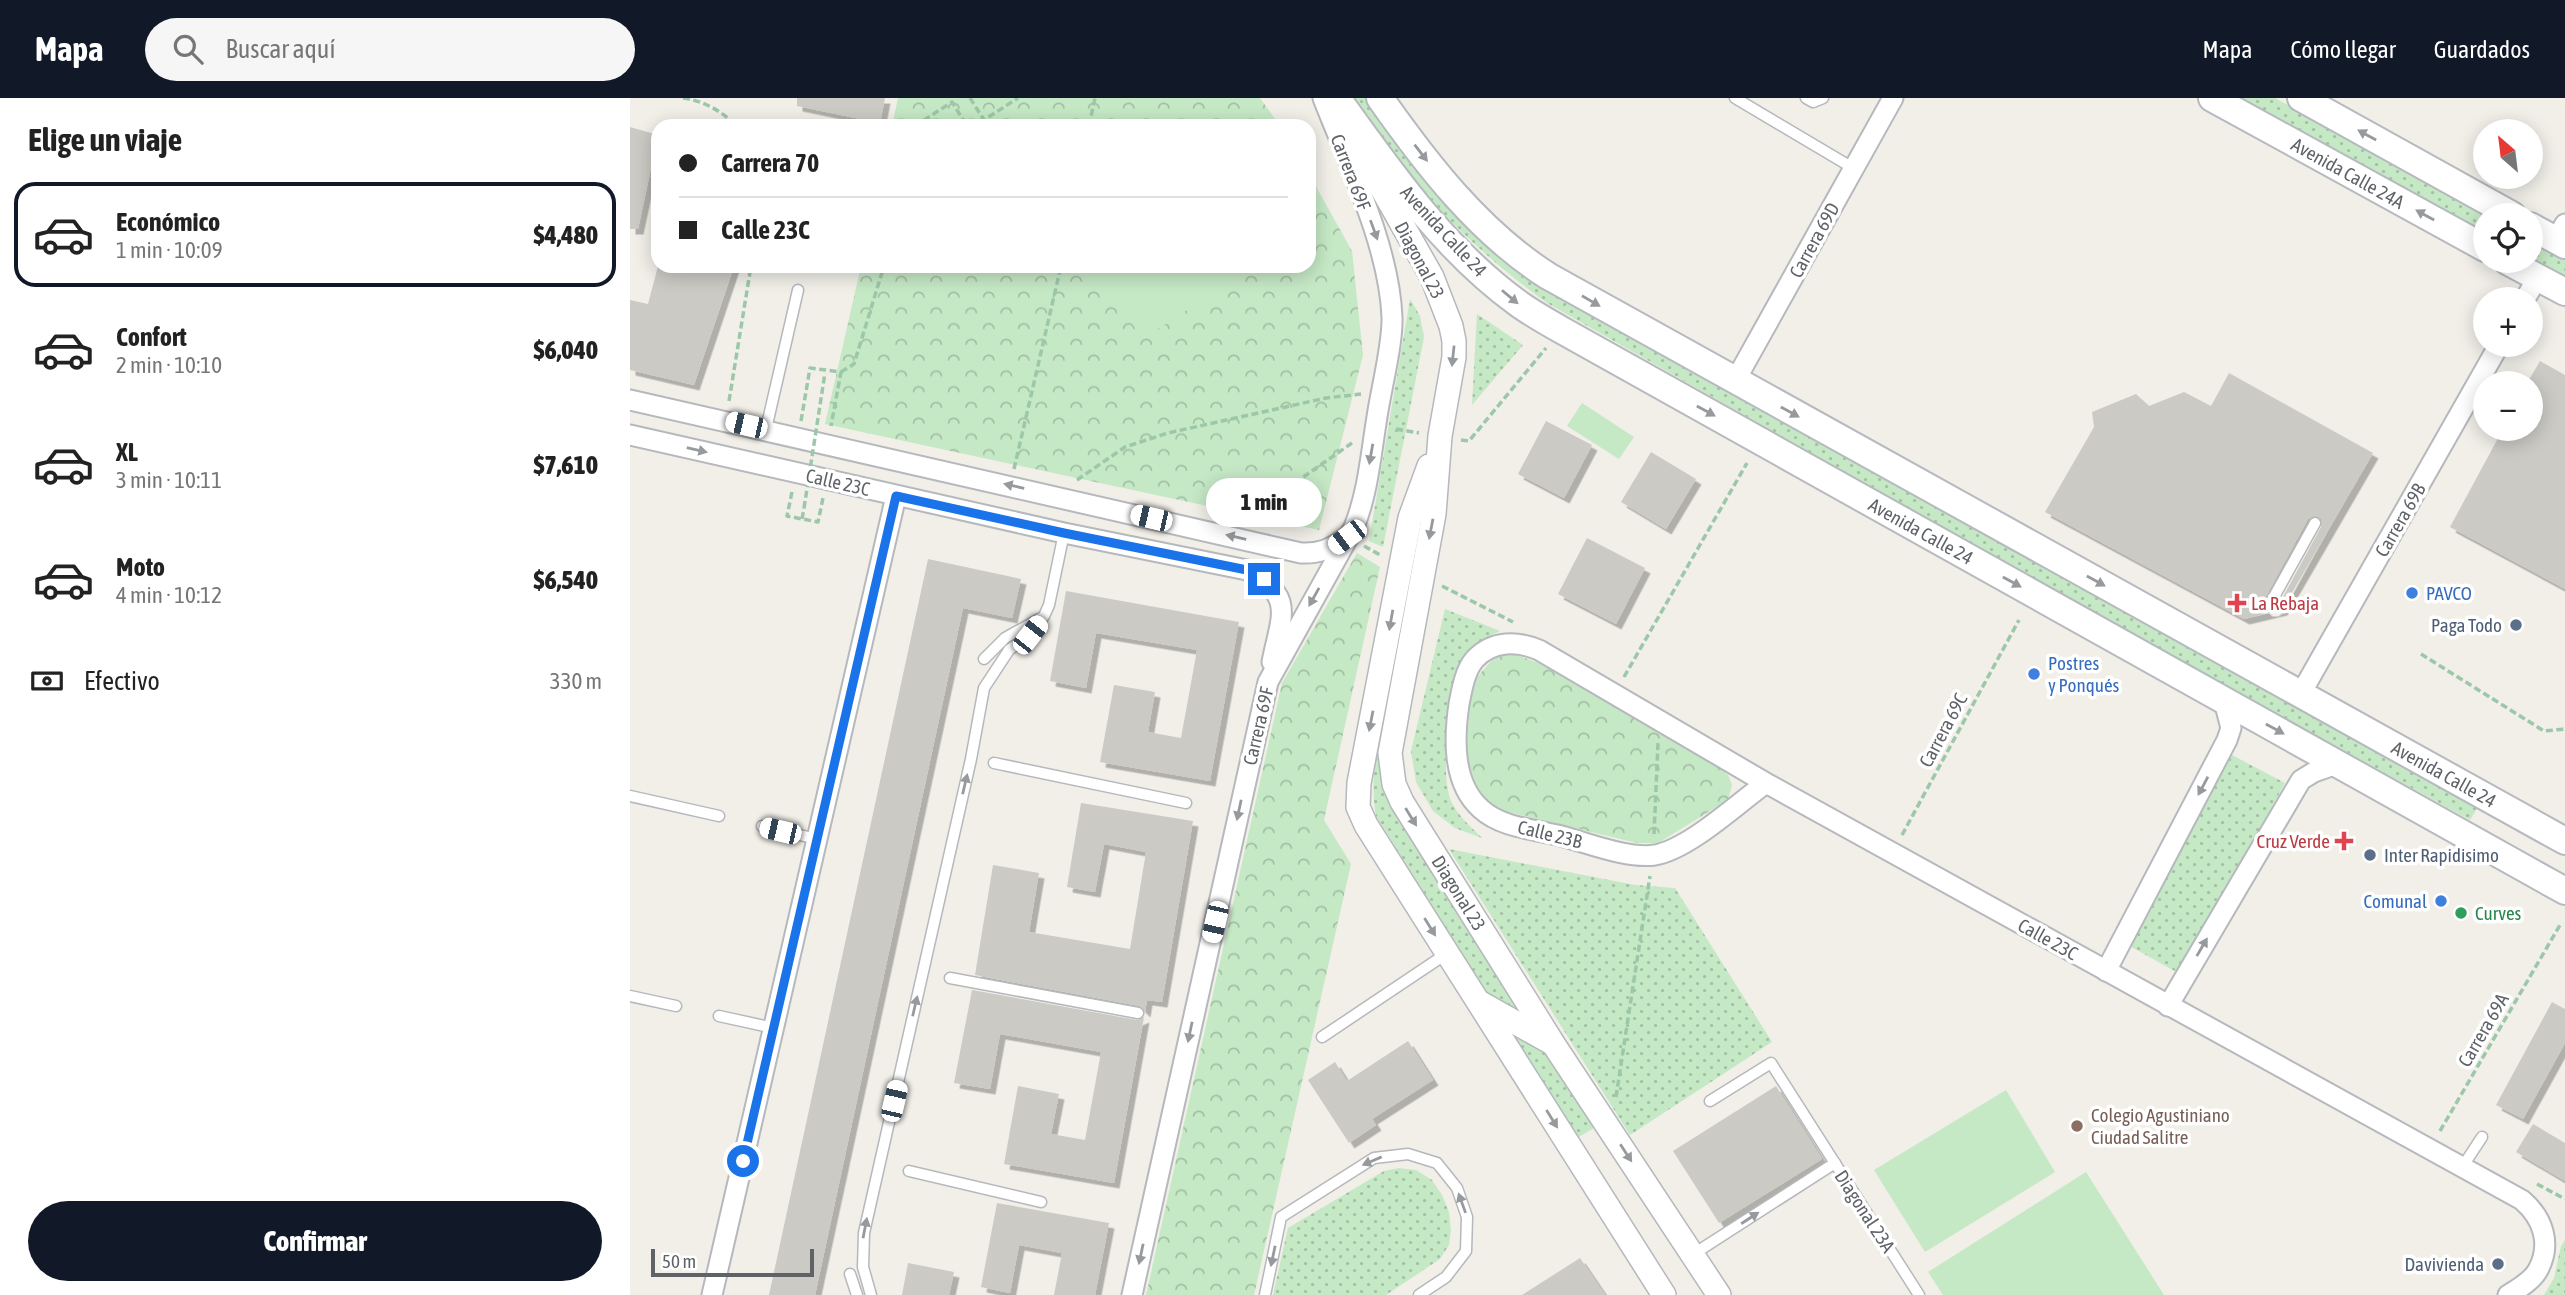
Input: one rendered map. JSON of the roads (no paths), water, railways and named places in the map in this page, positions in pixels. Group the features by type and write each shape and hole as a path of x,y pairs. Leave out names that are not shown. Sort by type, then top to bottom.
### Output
{"main road":[{"name":"Avenida Calle 24","path":"1337,98 1408,194 1454,245 1519,304 2565,891"},
{"name":"Avenida Calle 24","path":"1380,98 1432,168 1503,243 1523,260 1589,300 2565,841"},
{"name":"Avenida Calle 24A","path":"2212,98 2473,241"},
{"path":"2301,98 2490,203"},
{"path":"2543,230 2562,236"},
{"path":"2518,273 2530,287"},
{"path":"2543,289 2565,292"},
{"path":"2525,819 2565,863"}],"street":[{"name":"Carrera 69F","path":"1132,1295 1268,682 1360,513 1376,426 1392,320 1390,288 1380,248 1323,98"},
{"name":"Diagonal 23","path":"1331,98 1432,277 1454,341 1454,357 1440,436 1434,514 1390,754 1394,784 1402,802 1554,1045 1718,1295"},
{"name":"Carrera 69D","path":"1735,381 1893,98"},
{"name":"Carrera 69B","path":"2300,695 2492,357"},
{"name":"Calle 23C","path":"630,400 1310,553 1333,548 1347,537"},
{"name":"Calle 23C","path":"630,435 1064,533 1247,570 1264,579 1274,589 1283,609 1268,682"},
{"name":"Diagonal 23","path":"1440,436 1410,518 1357,797 1366,825 1664,1295"},
{"path":"712,1295 896,496"},
{"name":"Calle 23C","path":"1464,784 1456,758 1455,731 1462,688 1475,659 1500,644 1526,644 1539,650 1766,783 2522,1200 2540,1220 2545,1236 2538,1271 2508,1295"},
{"path":"2106,971 2227,740 2231,728 2224,701"},
{"path":"2168,1006 2301,780 2337,764"},
{"name":"Calle 23B","path":"1464,784 1479,807 1497,821 1620,852 1653,855 1678,848 1766,783"},
{"path":"1477,1000 1554,1045"}],"lane":[{"path":"1735,98 1853,168"},
{"path":"1806,98 1813,102 1823,98"},
{"path":"766,429 798,290"},
{"path":"2270,604 2315,523"},
{"path":"871,1295 863,1267 864,1233 971,759 983,692 1009,650 1030,635 1044,616 1049,605 1064,533"},
{"path":"984,659 1005,638 1044,616"},
{"path":"994,763 1186,803"},
{"path":"630,796 719,817"},
{"path":"762,826 817,839"},
{"path":"1322,1037 1447,953"},
{"path":"950,978 1138,1013"},
{"path":"630,996 676,1006"},
{"path":"719,1016 774,1028"},
{"path":"1710,1101 1771,1063 1835,1163"},
{"path":"2463,1167 2482,1137"},
{"path":"1265,1295 1281,1217 1374,1158 1408,1154 1437,1163 1457,1188 1467,1217 1466,1251 1446,1277 1419,1295"},
{"name":"Diagonal 23A","path":"1692,1255 1835,1163 1919,1295"},
{"path":"909,1171 1041,1202"},
{"path":"850,1274 857,1295"}],"place":[{"name":"PAVCO","path":"2412,593"},
{"name":"La Rebaja","path":"2237,603"},
{"name":"Paga Todo","path":"2516,625"},
{"name":"Postres y Ponqués","path":"2034,674"},
{"name":"Cruz Verde","path":"2344,841"},
{"name":"Inter Rapidisimo","path":"2370,855"},
{"name":"Comunal","path":"2441,901"},
{"name":"Curves","path":"2461,913"},
{"name":"Colegio Agustiniano Ciudad Salitre","path":"2077,1126"},
{"name":"Davivienda","path":"2498,1264"}]}
